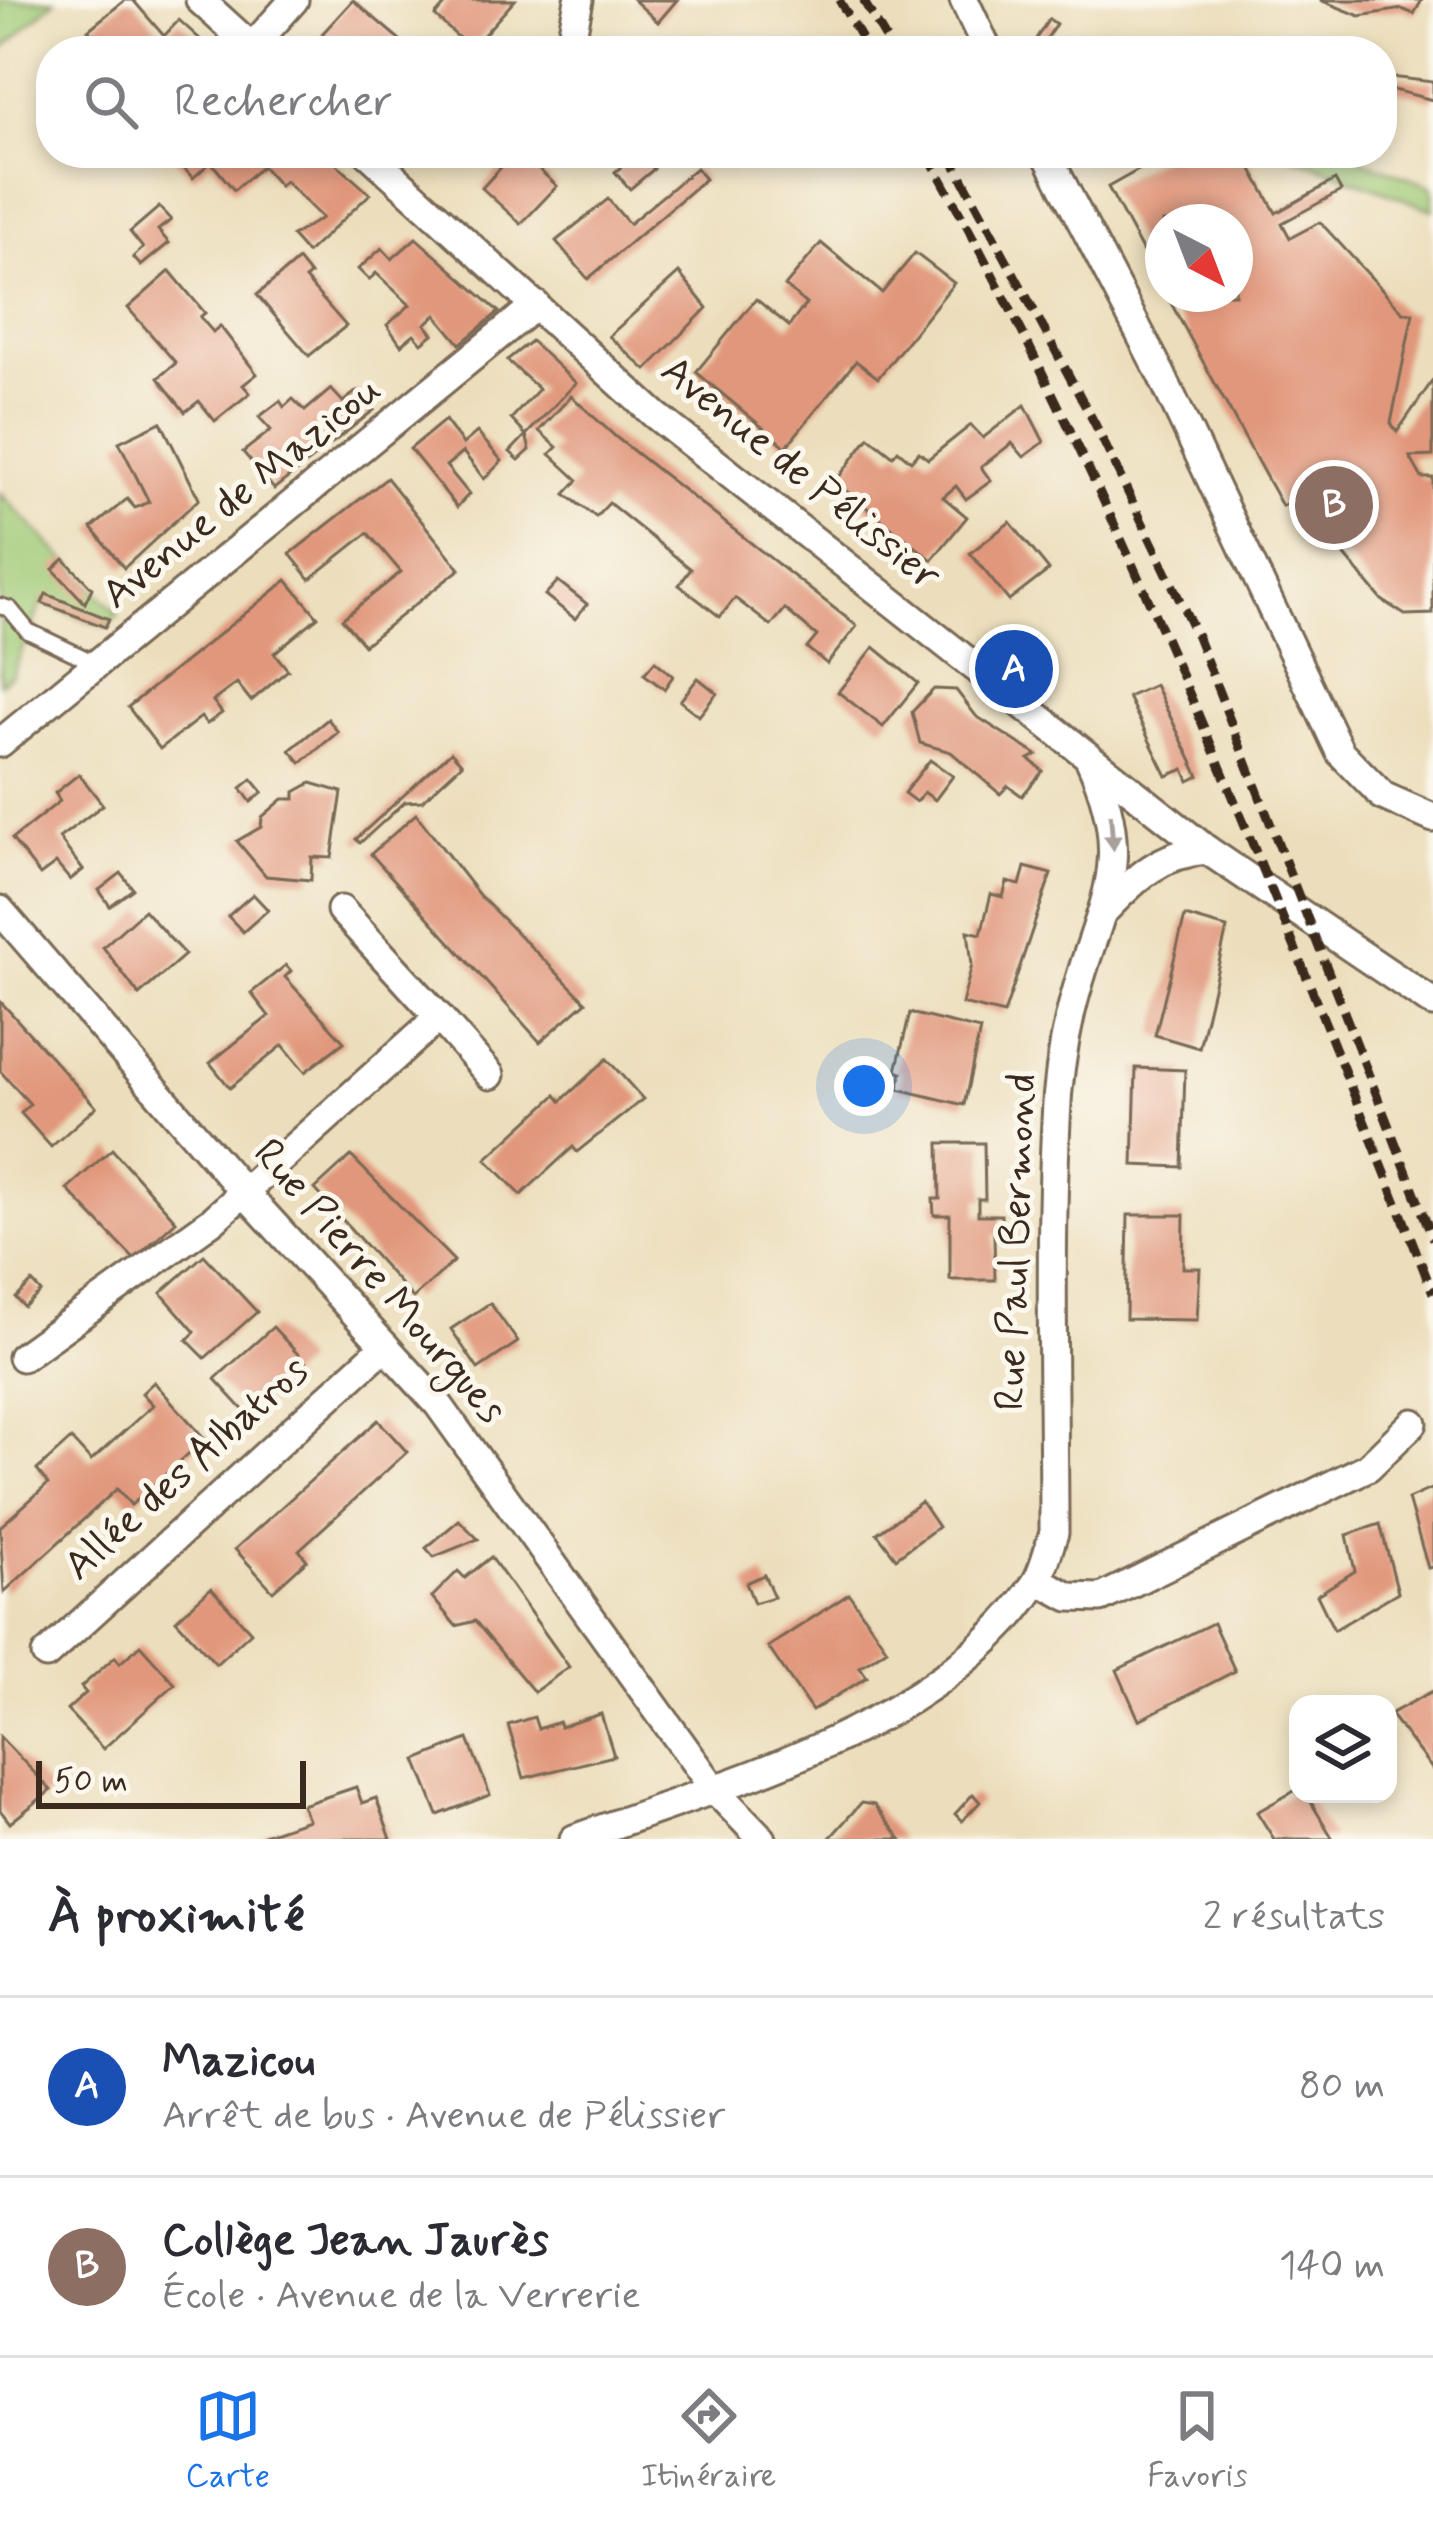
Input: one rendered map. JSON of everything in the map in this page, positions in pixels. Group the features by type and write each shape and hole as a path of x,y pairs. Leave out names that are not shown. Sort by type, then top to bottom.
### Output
{"street":[{"path":"200,0 240,36"},
{"path":"265,36 294,0"},
{"path":"573,31 579,0"},
{"path":"964,0 981,36"},
{"name":"Avenue de Pélissier","path":"385,168 655,416 1207,850 1433,1003"},
{"path":"1054,168 1161,374 1333,740 1353,770 1383,796 1433,818"},
{"name":"Avenue de Mazicou","path":"0,743 536,305"},
{"name":"Rue Paul Bermond","path":"574,1839 830,1743 936,1682 1001,1628 1038,1580 1054,1533 1056,1118 1071,1011 1106,910 1115,847 1109,803 1089,758"},
{"name":"Rue Paul Bermond","path":"1106,910 1145,869 1187,851 1207,850"},
{"name":"Rue Pierre Mourgues","path":"0,910 244,1192 438,1403 714,1789 761,1839"},
{"path":"341,910 490,1075"},
{"path":"22,1358 213,1220 439,1017"},
{"name":"Allée des Albatros","path":"46,1654 385,1346"},
{"path":"1038,1580 1069,1598 1101,1598 1368,1467 1413,1423"}],"lane":[{"path":"0,606 10,610 28,632 98,664"}],"green space":[{"path":"0,0 55,0 0,52"},
{"path":"1323,168 1383,168 1433,187 1433,210"},
{"path":"0,493 119,615 105,627 42,603 12,674 0,684"}],"building":[{"path":"125,0 133,0 164,36 93,36 88,30"},
{"path":"353,0 395,36 324,36"},
{"path":"449,0 515,0 483,36 457,36 435,16"},
{"path":"634,0 677,0 658,22"},
{"path":"1320,0 1422,0 1414,14 1402,9 1360,16"},
{"path":"1049,19 1056,24 1048,36 1038,36"},
{"path":"179,20 197,36 164,36"},
{"path":"1397,78 1433,82 1433,100 1397,91"},
{"path":"183,168 204,168 193,178"},
{"path":"216,168 260,168 234,190"},
{"path":"264,168 341,168 370,194 307,253 292,236 322,218 285,181 280,186"},
{"path":"500,168 537,168 557,186 521,224 482,188"},
{"path":"620,168 654,169 630,189 615,172"},
{"path":"696,168 705,179 588,279 556,241 608,199 629,224"},
{"path":"1142,168 1251,168 1276,213 1335,180 1341,191 1282,223 1290,238 1320,222 1403,312 1413,313 1391,423 1397,432 1433,380 1433,456 1410,457 1422,478 1433,478 1433,614 1405,615 1382,600 1297,498 1282,506 1176,312 1253,312 1253,204 1145,204 1145,256 1108,187"},
{"path":"159,207 171,220 158,230 169,243 141,266 133,257 143,248 130,232"},
{"path":"416,238 499,312 460,344 436,315 425,324 433,334 422,343 414,334 401,345 387,325 410,305 376,273 369,280 358,269 382,248 392,259"},
{"path":"821,243 882,293 915,253 954,283 878,378 856,361 786,447 696,372 756,299 789,326 806,304 785,286"},
{"path":"298,260 310,275 305,279 346,326 309,356 257,295"},
{"path":"170,271 205,313 200,317 213,332 220,326 257,374 243,385 250,393 215,421 199,401 185,412 158,378 176,363 128,308"},
{"path":"679,273 707,308 646,370 609,336"},
{"path":"531,341 576,383 526,435 511,419 539,389 507,360"},
{"path":"331,389 343,402 357,391 374,410 274,489 243,452 271,430 259,417 280,401 284,407 293,399 305,411"},
{"path":"571,396 617,438 857,626 827,664 807,648 817,636 785,609 771,626 735,598 720,617 679,585 691,569 609,503 596,517 565,494 578,480 550,454 557,447 539,431"},
{"path":"1025,405 1044,442 1024,457 1012,443 981,467 991,481 966,499 956,486 943,497 967,517 932,560 835,482 869,437 893,456 898,450 911,461 919,452 928,459 971,425 983,438"},
{"path":"445,420 463,444 477,432 502,461 484,479 463,452 446,466 469,494 457,507 410,449"},
{"path":"161,422 199,499 124,568 92,528 127,499 135,508 149,502 119,442"},
{"path":"526,435 530,450 519,460 510,452"},
{"path":"387,478 460,569 364,645 342,619 401,572 368,533 310,579 290,554"},
{"path":"1010,522 1049,570 1009,601 970,553"},
{"path":"64,559 92,588 85,603 53,569"},
{"path":"287,580 318,617 274,653 288,670 251,701 237,683 213,701 222,713 207,724 201,717 160,749 128,707"},
{"path":"558,581 587,604 575,619 545,595"},
{"path":"46,594 109,619 105,627 42,603"},
{"path":"874,647 918,683 883,727 838,692"},
{"path":"655,661 673,676 664,689 644,674"},
{"path":"698,678 717,693 699,716 680,701"},
{"path":"1155,685 1199,776 1189,781 1184,769 1167,776 1128,697"},
{"path":"934,689 956,690 976,716 1037,755 1029,759 1043,771 1022,796 1008,786 1000,794 951,752 920,743 912,712"},
{"path":"328,719 338,732 301,763 290,750"},
{"path":"451,752 462,764 422,801 405,802 360,843 356,839"},
{"path":"930,760 953,776 935,800 924,792 916,802 904,793"},
{"path":"79,774 103,805 59,838 83,870 70,880 56,863 40,875 12,839 60,801 55,793"},
{"path":"252,779 263,792 251,802 241,788"},
{"path":"311,783 342,792 332,858 312,857 311,880 266,876 237,841 261,827 262,817 283,799 295,799 295,792"},
{"path":"416,814 479,895 586,1002 540,1042 371,854"},
{"path":"1025,867 1051,874 1004,1014 962,1004 972,965 968,931 981,934 991,894 1003,897 1007,882 1020,885"},
{"path":"121,873 133,889 110,906 99,890"},
{"path":"253,894 268,910 243,932 228,916"},
{"path":"144,910 185,955 139,995 103,947"},
{"path":"1185,916 1227,928 1199,1048 1155,1035"},
{"path":"286,965 291,971 285,977 344,1042 305,1072 283,1045 230,1088 210,1063 269,1016 251,993"},
{"path":"0,1001 96,1107 51,1147 21,1113 30,1104 0,1071"},
{"path":"910,1013 980,1030 964,1105 898,1089 902,1073 896,1071"},
{"path":"607,1059 643,1099 577,1152 573,1147 521,1195 486,1159 556,1095 561,1101"},
{"path":"1136,1068 1185,1070 1182,1167 1133,1165"},
{"path":"939,1143 984,1143 985,1199 978,1199 978,1215 1001,1215 1001,1235 994,1235 995,1280 950,1280 950,1215 934,1215 933,1199 940,1199"},
{"path":"112,1149 176,1221 134,1259 67,1189"},
{"path":"351,1156 454,1261 413,1298 315,1189"},
{"path":"1128,1215 1184,1215 1183,1268 1200,1268 1197,1320 1126,1319"},
{"path":"204,1255 257,1312 205,1358 187,1340 195,1332 161,1293"},
{"path":"32,1282 41,1292 24,1307 16,1298"},
{"path":"490,1303 518,1342 478,1369 451,1329"},
{"path":"273,1327 305,1362 247,1414 215,1379"},
{"path":"154,1382 205,1439 131,1505 117,1489 4,1592 0,1527 48,1484 37,1470 71,1439 91,1461 153,1405 142,1393"},
{"path":"378,1420 407,1452 299,1550 307,1560 273,1591 235,1549"},
{"path":"1433,1488 1433,1567 1428,1568 1408,1499"},
{"path":"921,1502 938,1527 896,1558 877,1533"},
{"path":"459,1520 478,1539 434,1557 426,1548"},
{"path":"1380,1524 1398,1592 1334,1630 1317,1595 1355,1571 1347,1535"},
{"path":"491,1557 569,1667 534,1692 475,1621 456,1626 432,1597 458,1571 465,1578"},
{"path":"764,1575 774,1597 754,1603 746,1583"},
{"path":"211,1588 251,1632 216,1664 176,1620"},
{"path":"849,1594 887,1649 860,1667 867,1677 812,1711 768,1647"},
{"path":"1213,1623 1235,1671 1139,1720 1117,1670"},
{"path":"140,1645 175,1684 103,1749 67,1710 86,1693 81,1687 115,1657 120,1663"},
{"path":"1433,1691 1433,1770 1397,1723 1397,1710"},
{"path":"601,1714 614,1756 524,1778 508,1725 534,1717 538,1729 559,1722 560,1727"},
{"path":"0,1737 51,1790 10,1823 0,1810"},
{"path":"468,1739 490,1795 438,1815 416,1760"},
{"path":"356,1787 362,1803 376,1798 391,1839 264,1839 263,1835 308,1820 302,1805"},
{"path":"973,1794 980,1802 962,1821 955,1814"},
{"path":"1289,1794 1289,1803 1311,1803 1333,1839 1274,1839 1257,1812"},
{"path":"861,1803 874,1805 901,1839 829,1839"}],"railway":[{"path":"839,0 860,36"},
{"path":"863,0 884,36"},
{"path":"935,168 1001,291 1136,572 1259,859 1433,1293"},
{"path":"957,168 1095,424 1197,636 1433,1239"}],"place":[{"name":"Collège Jean Jaurès","path":"1334,505"},
{"name":"Mazicou","path":"1014,669"}]}
